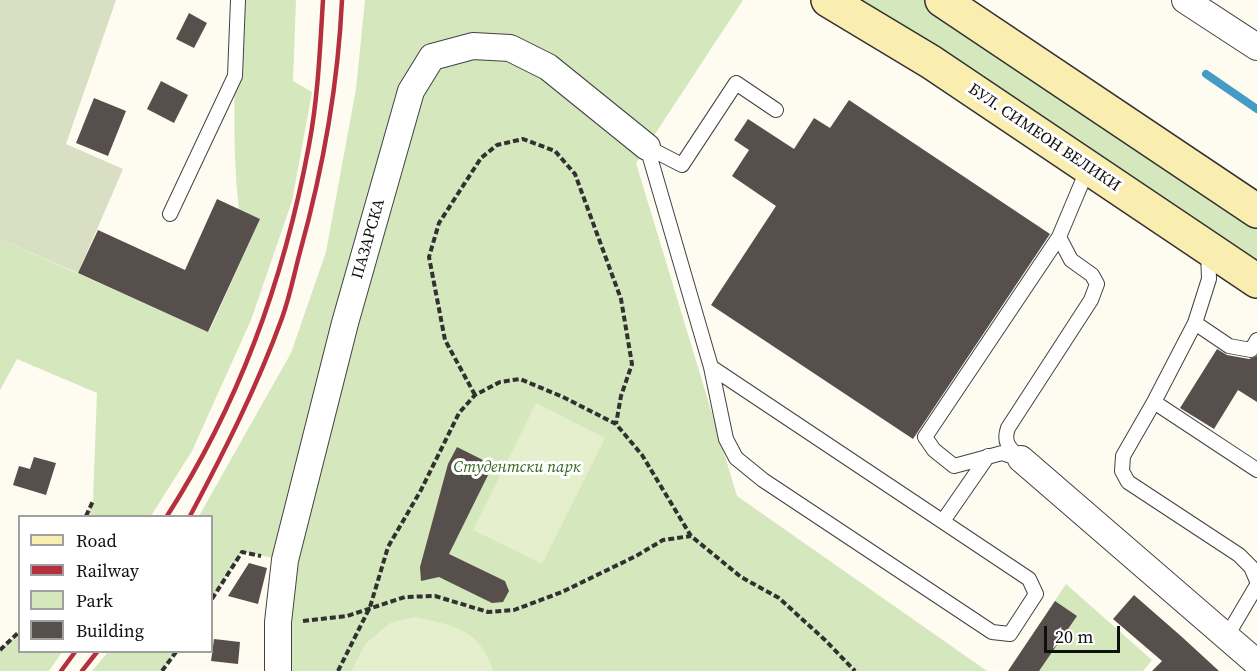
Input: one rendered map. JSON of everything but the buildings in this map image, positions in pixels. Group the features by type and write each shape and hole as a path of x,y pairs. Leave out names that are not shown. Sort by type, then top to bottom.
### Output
{"main road":[{"name":"БУЛ. СИМЕОН ВЕЛИКИ","path":"828,0 931,62 1257,281"},
{"path":"953,4 1257,211"}],"street":[{"path":"1185,0 1257,47"},
{"name":"ПАЗАРСКА","path":"278,671 278,622 285,560 345,323 411,91 432,57 473,46 510,48 548,67 647,147"},
{"path":"1021,459 1257,663"}],"lane":[{"path":"170,214 235,76 238,0"},
{"path":"647,147 682,165 736,83 776,110"},
{"path":"647,147 711,367 726,439 736,458 763,480 992,632 1010,634 1036,594 1029,579 711,367"},
{"path":"1021,459 1002,453 954,466 934,450 925,437 1059,237 1088,168"},
{"path":"1021,459 1008,448 1005,437 1008,428 1091,300 1097,284 1092,275 1071,260 1059,237"},
{"path":"1208,248 1209,279 1195,323 1123,456 1122,471 1128,482 1239,555 1251,567 1257,583 1227,636"},
{"path":"1195,323 1229,346 1251,350 1257,340"},
{"path":"1154,402 1257,470"},
{"path":"943,521 988,456"}],"path":[{"path":"475,395 445,340 429,257 439,223 481,158 497,145 523,139 555,151 575,174 621,299 632,364 621,396 616,424"},
{"path":"338,671 370,608 388,547 421,490 459,413 475,395 500,382 520,379 563,397 616,424 642,455 691,536 741,577 778,598 825,640 855,671"},
{"path":"86,515 93,501"},
{"path":"278,622 347,616 405,597 435,596 488,612 514,610 562,592 636,556 663,540 691,536"},
{"path":"213,597 242,552 285,560"},
{"path":"0,650 18,633"},
{"path":"162,671 175,653"}],"green space":[{"path":"0,0 116,0 66,144 123,169 78,273 0,239"},
{"path":"238,0 296,0 293,81 312,92 292,201 251,320 192,451 152,515 86,515 93,501 97,393 17,359 0,390 0,239 209,332 260,219 239,210 234,131"},
{"name":"Студентски парк","path":"365,0 743,0 636,163 737,496 987,671 278,671 285,560 242,552 213,597 213,515 200,515 291,353 326,252 356,89"},
{"path":"855,0 931,0 1257,221 1257,268"},
{"path":"536,403 605,438 542,564 473,530"},
{"path":"1066,584 1152,660 1143,671 1008,671"},
{"path":"414,617 464,631 481,646 493,671 351,671 366,643 390,623"},
{"path":"18,632 18,653 61,653 49,671 0,671 0,650"},
{"path":"107,653 175,653 162,671 92,671"}],"waterway":[{"path":"1206,74 1257,109"}],"railway":[{"path":"168,515 216,429 237,384 273,290 299,194 309,145 317,91 323,0"},
{"path":"191,515 251,394 287,302 316,190 328,127 337,64 342,0"},
{"path":"61,671 74,653"},
{"path":"82,671 96,653"}]}
